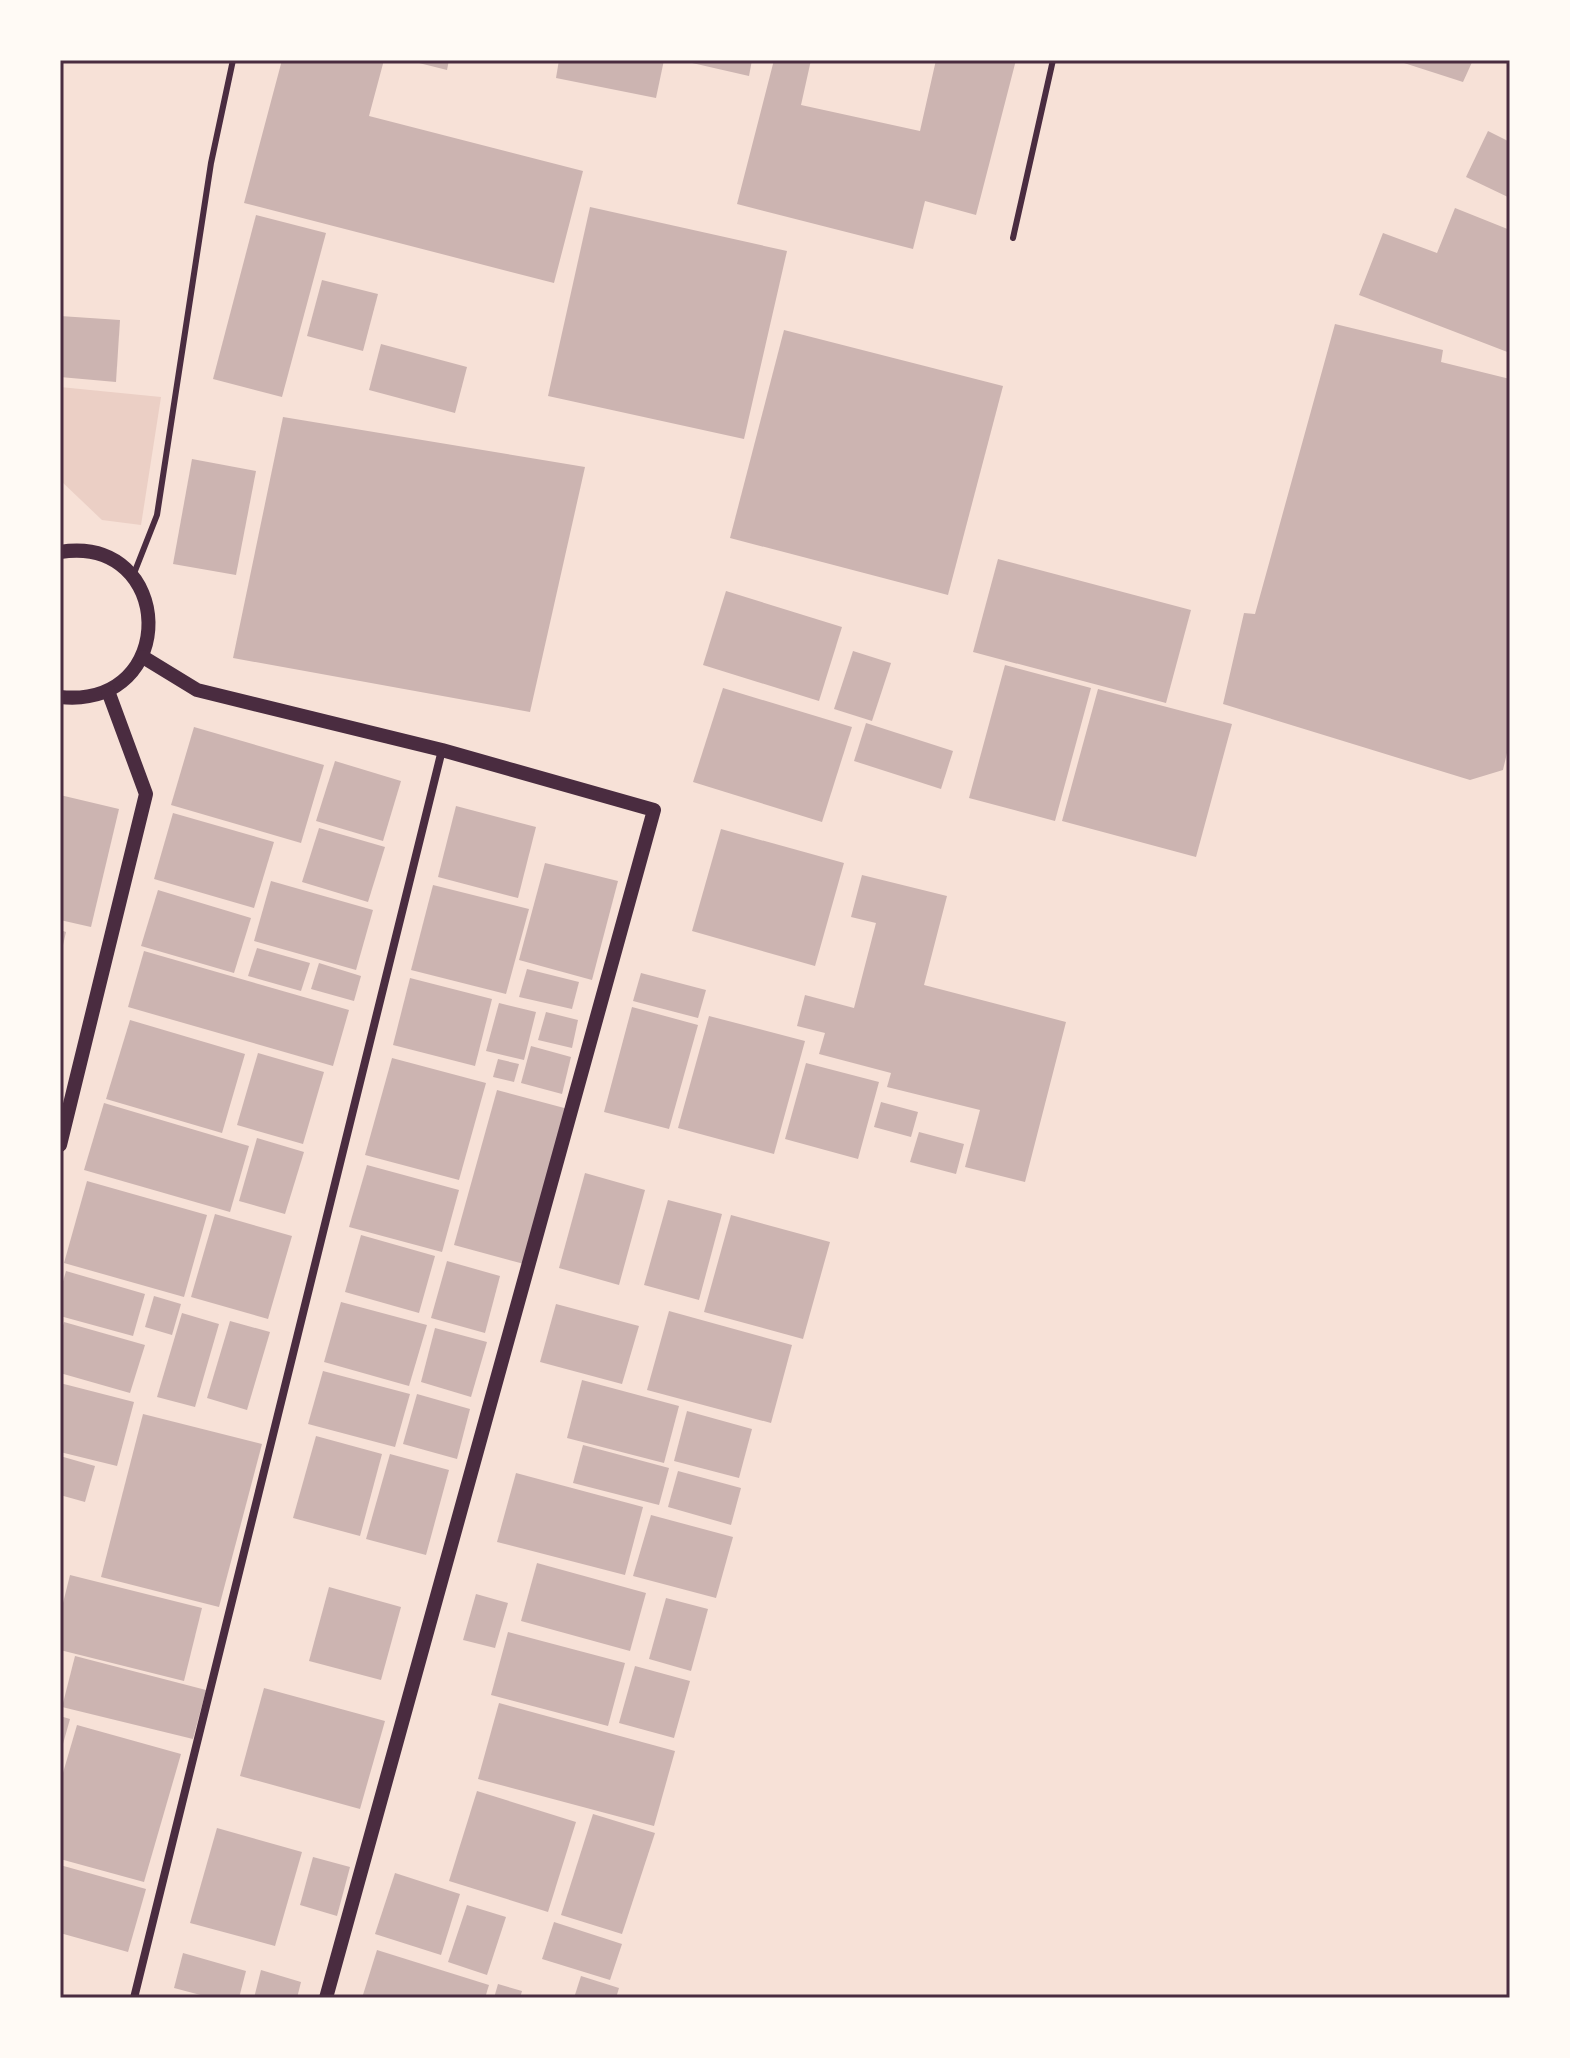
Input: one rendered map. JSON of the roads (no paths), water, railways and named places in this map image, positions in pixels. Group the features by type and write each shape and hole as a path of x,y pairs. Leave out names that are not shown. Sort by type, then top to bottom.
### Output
{"street":[{"path":"60,552 99,553 123,567 133,576 144,595 150,615 149,636 143,657 128,677 108,691 85,698 60,697"},
{"path":"143,657 197,690 442,750 654,810 326,1998"},
{"path":"60,1145 146,794 108,691"},
{"path":"134,1998 442,750"}],"lane":[{"path":"133,576 157,515 211,163 233,60"},
{"path":"1013,238 1053,60"}]}
